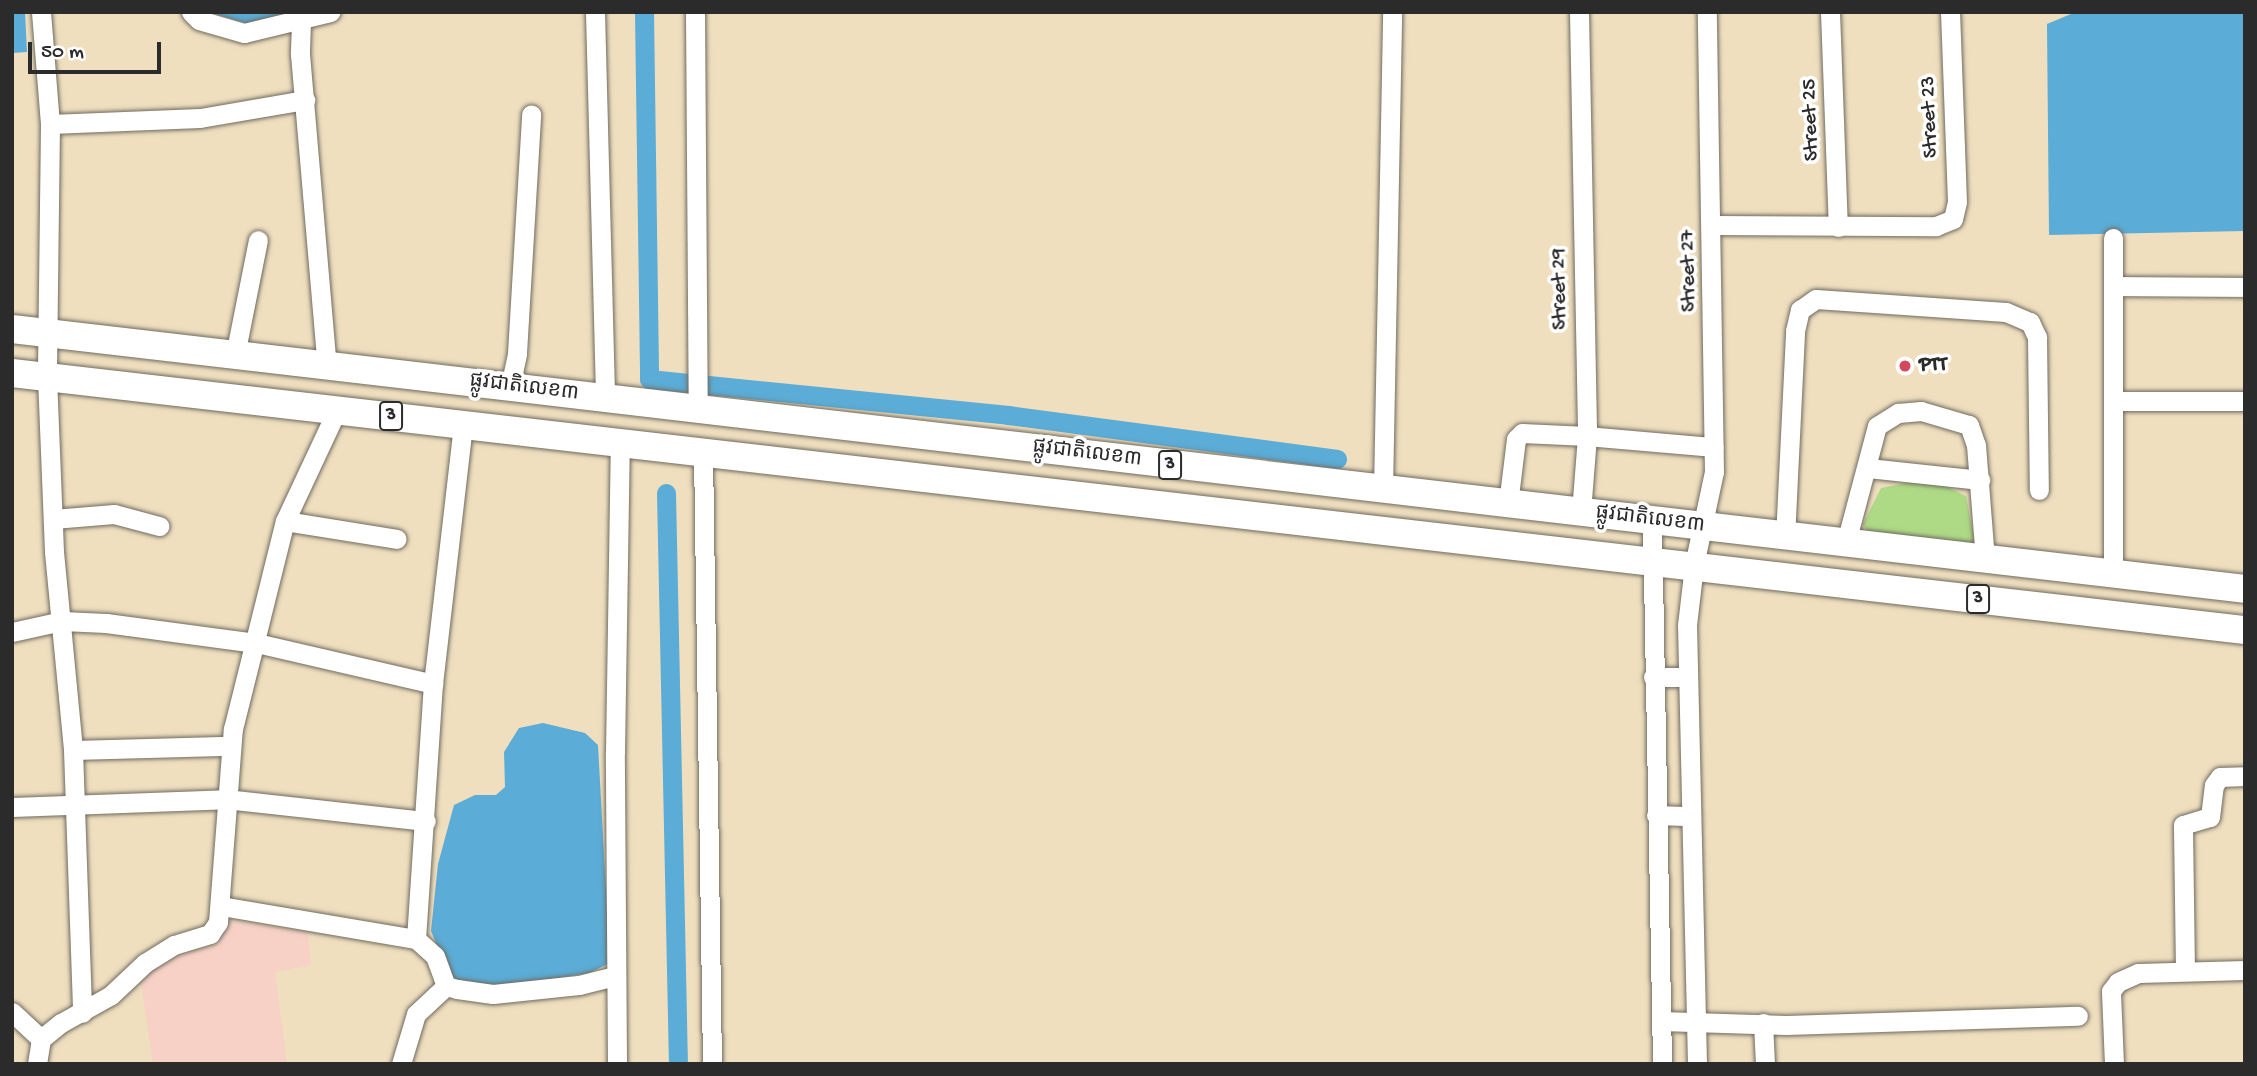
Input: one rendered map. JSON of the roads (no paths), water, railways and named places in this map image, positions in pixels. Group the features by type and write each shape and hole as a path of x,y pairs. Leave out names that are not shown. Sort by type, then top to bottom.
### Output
{"highway":[{"name":"ផ្លូវជាតិលេខ៣","path":"12,329 1845,545 2245,589"},
{"name":"ផ្លូវជាតិលេខ៣","path":"12,373 2245,630"}],"street":[{"path":"41,12 50,124 47,377 53,519 73,750 82,1013"},
{"path":"191,12 199,20 244,33 301,22 330,12"},
{"path":"596,12 615,400"},
{"path":"693,409 695,12"},
{"path":"1383,490 1392,12"},
{"name":"Street 29","path":"1579,12 1587,436 1581,513"},
{"name":"Street 27","path":"1697,1064 1687,625 1694,565 1710,499 1714,447 1713,225 1707,12"},
{"name":"Street 25","path":"1830,12 1838,227"},
{"name":"Street 23","path":"1838,227 1936,226 1953,219 1957,202 1950,12"},
{"path":"301,22 327,366"},
{"path":"50,124 200,118 305,100"},
{"path":"510,387 517,354 531,114"},
{"path":"1713,225 1838,227"},
{"path":"2113,238 2113,574"},
{"path":"235,355 258,240"},
{"path":"2114,286 2245,287"},
{"path":"1785,538 1795,331 1800,310 1816,299 2006,312 2030,322 2037,337 2039,490"},
{"path":"2115,401 2245,401"},
{"path":"37,1064 41,1039 82,1013 174,945 210,934 221,906 230,746 285,521 337,410"},
{"path":"1845,545 1868,468 1877,426 1898,413 1921,411 1969,425 1976,444 1985,559"},
{"path":"416,939 426,821 433,684 463,425"},
{"path":"1508,504 1516,439 1522,433 1714,447"},
{"path":"617,1064 624,443"},
{"path":"695,451 712,1064"},
{"path":"1868,468 1980,480"},
{"path":"53,519 114,514 159,527"},
{"path":"285,521 397,539"},
{"path":"1652,521 1650,561 1662,1064"},
{"path":"12,632 62,621 256,643 433,684"},
{"path":"1653,677 1688,677"},
{"path":"73,750 230,746"},
{"path":"2185,971 2183,825 2210,817 2214,785 2220,777 2245,776"},
{"path":"12,807 75,807 226,799 426,821"},
{"path":"1656,816 1691,816"},
{"path":"221,906 416,939 435,956 446,986"},
{"path":"2114,1064 2112,991 2118,982 2138,973 2245,970"},
{"path":"446,986 493,994 579,985 616,976"},
{"path":"401,1064 416,1014 446,986"},
{"path":"12,1012 41,1039"},
{"path":"1661,1021 1763,1023 2078,1016"},
{"path":"1763,1023 1765,1064"}],"water":[{"path":"12,12 25,12 27,52 12,53"},
{"path":"208,12 298,12 256,26"},
{"path":"2245,12 2245,231 2049,235 2047,24 2071,14"},
{"path":"543,723 585,733 598,745 610,963 589,973 539,981 491,986 452,982 431,931 438,864 454,805 475,795 496,795 505,787 504,752 519,728"}],"waterway":[{"path":"644,12 649,379 1008,415 1337,459"},
{"path":"666,493 678,1064"}],"place":[{"name":"PTT","path":"1905,366"}]}
